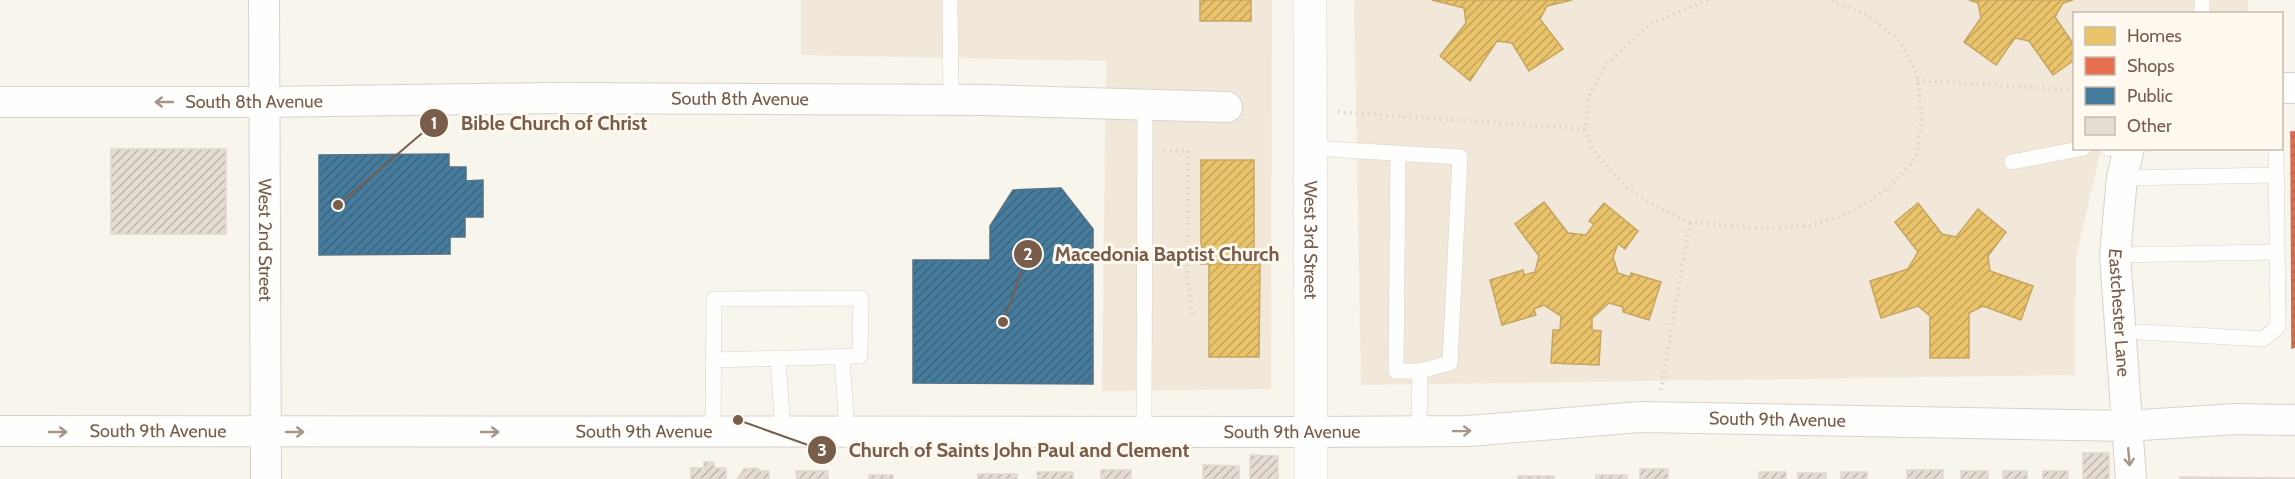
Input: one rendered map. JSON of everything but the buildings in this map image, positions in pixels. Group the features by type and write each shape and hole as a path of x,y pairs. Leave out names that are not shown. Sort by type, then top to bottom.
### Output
{"street":[{"name":"West 2nd Street","path":"264,0 266,479"},
{"name":"West 3rd Street","path":"1310,0 1311,479"},
{"name":"South 8th Avenue","path":"0,102 264,102 554,98 951,100 1227,107"},
{"name":"Eastchester Lane","path":"2122,156 2115,255 2131,479"},
{"name":"South 9th Avenue","path":"0,431 1311,432 1468,431 1640,417 2126,426 2236,419 2295,420"}],"lane":[{"path":"950,0 951,100"},
{"path":"1144,432 1146,105"},
{"path":"1311,148 1398,153 1460,157 1450,363 1420,371 1396,371 1398,153"},
{"path":"2013,162 2074,150"},
{"path":"2140,332 2263,339 2278,327 2276,150"},
{"path":"2122,156 2276,175"},
{"path":"2115,255 2277,252"},
{"path":"713,360 860,356 861,298 714,299 713,360 713,432"},
{"path":"842,357 847,432"},
{"path":"778,359 783,432"},
{"path":"1419,430 1420,371"}],"path":[{"path":"1708,0 1650,24 1606,64 1588,98 1586,129 1592,149 1628,189 1661,209 1690,222 1755,228 1810,226 1854,211 1890,187 1917,158 1922,119 1917,75 1900,41 1866,15 1830,0"},
{"path":"1917,80 2073,90"},
{"path":"1311,110 1586,129"},
{"path":"1145,150 1188,151 1187,276 1193,318"},
{"path":"1660,393 1690,222"}],"shaded area":[{"path":"801,0 1272,0 1271,389 1102,391 1106,61 801,55"},
{"path":"1354,0 2248,0 2248,12 2073,12 2073,150 2101,150 2076,258 2075,375 1361,385"}],"place":[{"name":"Bible Church of Christ","path":"338,205"},
{"name":"Macedonia Baptist Church","path":"1003,322"},
{"name":"Church of Saints John Paul and Clement","path":"738,420"}]}
